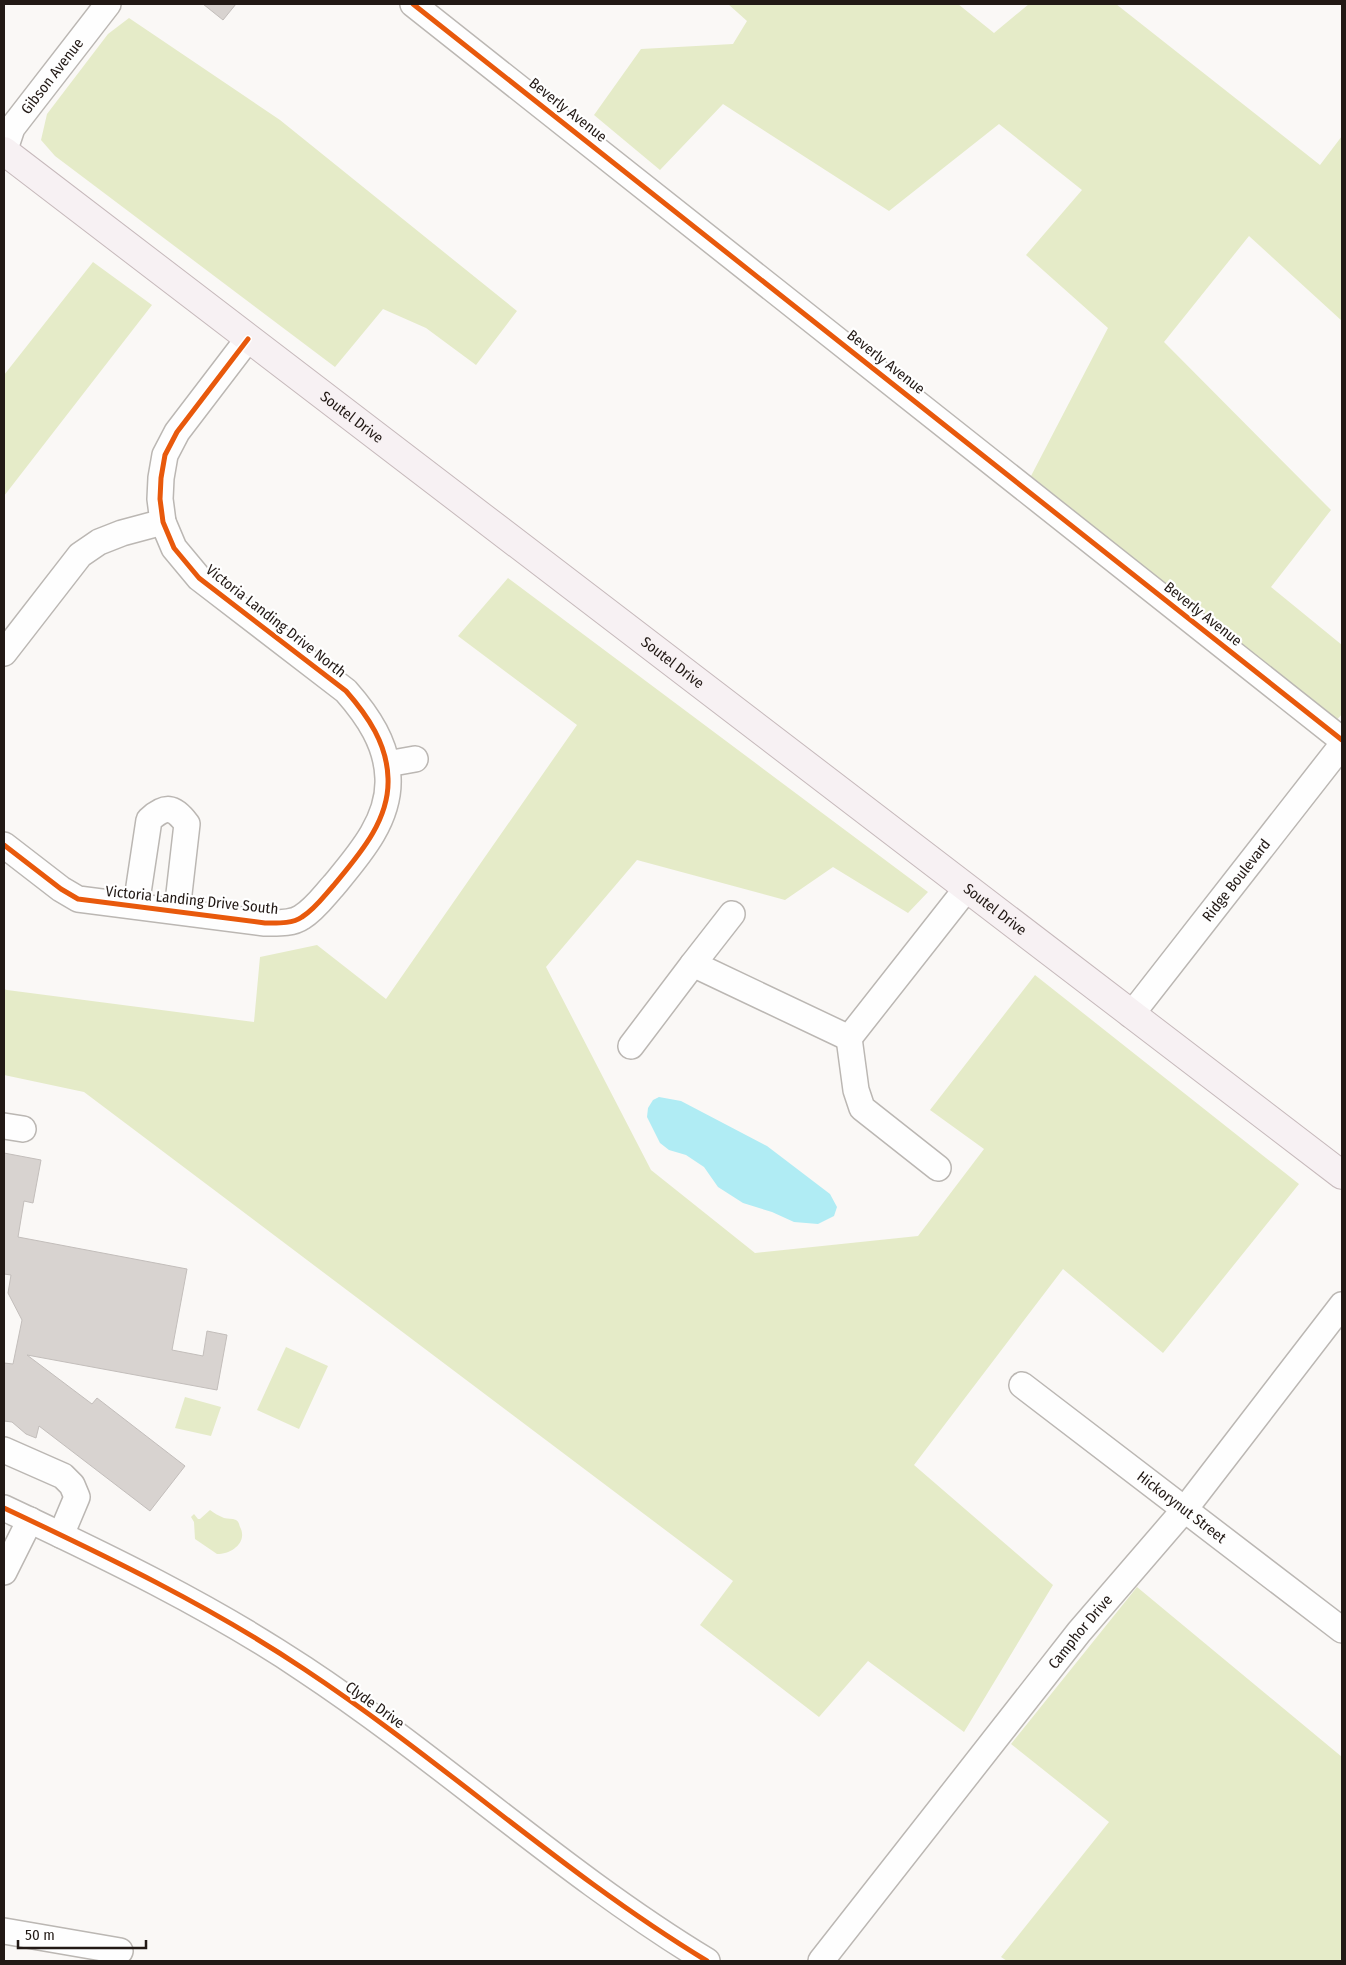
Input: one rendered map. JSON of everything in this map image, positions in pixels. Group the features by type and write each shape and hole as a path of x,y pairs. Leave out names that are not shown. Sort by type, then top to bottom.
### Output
{"main road":[{"name":"Soutel Drive","path":"4,151 1342,1175"}],"street":[{"name":"Gibson Avenue","path":"4,151 12,128 108,4"},
{"name":"Beverly Avenue","path":"414,4 1342,740"},
{"name":"Victoria Landing Drive North","path":"248,339 177,432 165,455 160,478 160,499 164,522 174,548 199,578 346,691 364,713 380,739 388,780 386,801 377,823"},
{"path":"4,652 80,555 99,542 164,522"},
{"name":"Ridge Boulevard","path":"1131,1015 1342,745"},
{"path":"386,764 415,759"},
{"path":"136,906 149,820 160,810 170,809 187,824 176,911"},
{"name":"Victoria Landing Drive South","path":"4,845 78,899 265,923 283,923 301,918 316,906 366,844 377,823"},
{"path":"938,1168 862,1108 856,1090 849,1038 967,888"},
{"path":"631,1046 732,914"},
{"path":"693,964 849,1038"},
{"name":"Camphor Drive","path":"821,1961 1079,1632 1185,1509 1342,1305"},
{"name":"Hickorynut Street","path":"1022,1385 1342,1630"},
{"path":"4,1450 63,1476 72,1485 77,1498 61,1535"},
{"name":"Clyde Drive","path":"4,1508 169,1590 237,1627 304,1669 356,1705 622,1906 707,1961"},
{"path":"4,1572 30,1520"},
{"path":"4,1931 120,1951"}],"green space":[{"path":"728,4 958,4 994,33 1029,4 1116,4 1320,165 1342,136 1342,321 1249,236 1164,342 1331,510 1271,587 1342,645 1342,714 1336,721 1031,476 1108,328 1026,255 1082,190 999,124 889,211 723,104 660,170 594,115 641,49 733,44 747,21"},
{"path":"129,18 280,120 517,311 476,365 426,328 383,309 335,367 55,156 41,140 47,114 108,34"},
{"path":"93,262 152,305 4,496 4,375"},
{"path":"508,578 928,892 908,913 833,867 785,900 637,860 546,967 651,1170 755,1253 918,1236 984,1149 930,1110 1035,975 1299,1184 1163,1353 1063,1269 914,1465 1053,1585 964,1732 868,1661 819,1717 700,1625 733,1581 84,1092 4,1075 4,989 254,1022 260,957 317,945 386,999 577,725 458,636"},
{"path":"286,1347 328,1366 299,1429 257,1410"},
{"path":"185,1397 221,1407 211,1436 175,1428"},
{"path":"210,1510 222,1517 234,1519 238,1522 242,1538 237,1546 228,1552 217,1554 195,1539 194,1522 191,1517 194,1514 200,1519"},
{"path":"1137,1587 1342,1757 1342,1961 1007,1961 1001,1957 1109,1822 1011,1744"}],"water":[{"path":"659,1097 681,1101 767,1146 830,1194 837,1207 834,1216 818,1224 794,1222 772,1212 743,1203 718,1187 704,1167 686,1155 669,1150 660,1143 647,1117 648,1108 653,1100"}],"building":[{"path":"203,4 236,4 223,20"},
{"path":"4,1153 41,1160 33,1203 24,1201 18,1237 187,1269 172,1350 203,1356 207,1331 227,1335 217,1390 27,1355 92,1404 97,1398 185,1466 150,1511 39,1426 36,1438 26,1434 12,1422 4,1421 4,1363 13,1364 22,1320 8,1293 11,1275 4,1274"}],"cycle path":[{"path":"413,4 1342,740"},
{"path":"4,845 61,889 78,899 265,923 279,923 298,919 315,906 363,849 378,822 384,808 387,793 387,766 380,742 362,710 346,691 199,578 174,548 163,522 160,499 165,455 177,432 248,339"},
{"path":"4,1508 195,1603 304,1669 406,1741 604,1892 655,1928 707,1961"}]}
